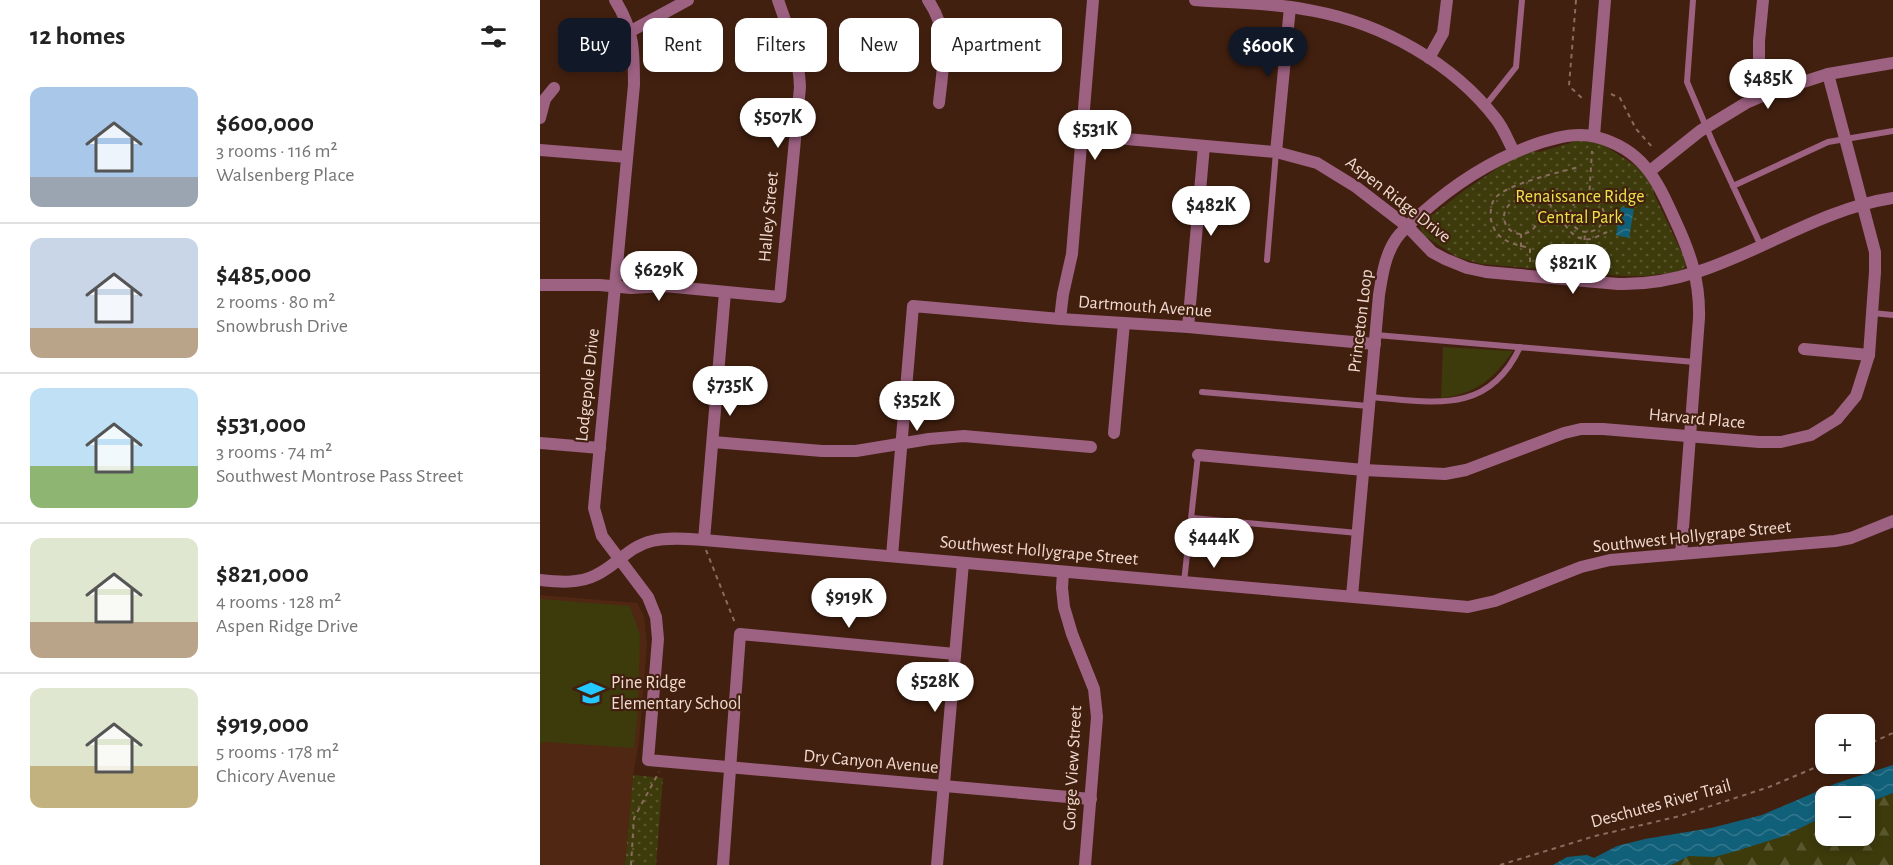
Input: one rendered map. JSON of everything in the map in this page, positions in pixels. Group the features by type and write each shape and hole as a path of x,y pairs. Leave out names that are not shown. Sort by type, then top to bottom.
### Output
{"street":[{"name":"Lodgepole Drive","path":"615,0 624,18"},
{"path":"631,31 688,0"},
{"name":"Halley Street","path":"725,292 780,297 800,87 796,51 778,0"},
{"path":"927,0 940,20 944,43 939,103"},
{"path":"1060,319 1071,262 1093,0"},
{"path":"1195,0 1290,7 1323,13 1364,25 1390,37 1429,58 1473,92 1498,121 1514,152"},
{"path":"1429,58 1443,33 1447,0"},
{"path":"1594,136 1605,0"},
{"path":"1763,0 1759,41 1760,66 1769,93"},
{"path":"1276,152 1290,7"},
{"name":"Lodgepole Drive","path":"631,31 634,85 594,508 602,536 648,597 656,617 658,639 648,760"},
{"path":"1650,171 1706,127 1746,103 1828,74 1893,63"},
{"name":"Harvard Place","path":"1198,455 1364,470 1450,474 1581,429 1759,442 1780,442 1811,435 1837,419 1856,396 1869,355 1875,272 1875,252 1828,74"},
{"path":"540,118 545,99 554,88"},
{"name":"Aspen Ridge Drive","path":"1081,135 1276,152 1317,164 1339,176 1408,227 1432,252 1467,268 1486,272 1639,285 1665,282 1696,273 1722,264 1834,213 1863,203 1893,198"},
{"name":"Princeton Loop","path":"1352,596 1382,277 1396,239 1433,203 1482,167 1514,152 1565,136 1594,136 1622,148 1650,171 1660,187 1696,273 1700,307 1681,554"},
{"path":"1188,327 1204,146"},
{"path":"540,150 627,157"},
{"path":"540,285 664,286 725,292 704,540"},
{"name":"Dartmouth Avenue","path":"901,444 913,306 1060,319 1375,340"},
{"path":"1114,433 1124,323"},
{"path":"1804,349 1869,355"},
{"path":"713,442 822,451 856,451 928,439 964,436 1091,447"},
{"path":"540,443 600,448"},
{"path":"892,556 901,444"},
{"name":"Southwest Hollygrape Street","path":"540,580 562,582 596,575 635,547 651,541 673,538 1468,607 1495,601 1595,563 1835,541 1851,538 1893,521"},
{"path":"937,865 963,563"},
{"name":"Gorge View Street","path":"1064,572 1062,588 1064,607 1094,689 1097,717 1085,865"},
{"path":"723,865 740,634 955,654"},
{"name":"Dry Canyon Avenue","path":"648,760 1090,799"}],"lane":[{"path":"1485,106 1516,67 1522,0"},
{"path":"1693,0 1686,80 1761,246"},
{"path":"1733,186 1822,145 1845,138 1893,131"},
{"path":"1267,260 1276,152"},
{"path":"1872,313 1893,315"},
{"path":"1375,340 1520,347 1696,362"},
{"path":"1202,392 1370,402 1441,403 1465,399 1483,391 1511,364 1520,347"},
{"path":"1184,582 1198,455"},
{"path":"1192,518 1358,533"}],"path":[{"path":"1576,0 1569,86 1583,99"},
{"path":"1611,94 1620,98 1636,129 1654,149"},
{"path":"1589,199 1592,151"},
{"path":"1530,262 1530,249 1505,241 1495,231 1491,215 1494,200 1500,194 1522,183 1579,167"},
{"path":"1589,199 1601,206 1603,218 1597,228 1586,232 1574,225 1570,212 1578,201 1589,199"},
{"path":"1530,202 1537,212 1538,222 1532,230 1521,234 1513,232 1505,220 1510,205 1517,201 1539,200 1548,203 1560,215 1570,233 1576,237 1594,238 1607,232"},
{"path":"1583,267 1586,232"},
{"path":"1521,234 1521,247"},
{"path":"704,540 708,556 740,634"},
{"path":"1875,741 1893,734"},
{"path":"631,865 634,818 665,761"},
{"name":"Deschutes River Trail","path":"1500,865 1595,836 1680,816 1769,788 1815,768"}],"shaded area":[{"name":"Pine Ridge Elementary School","path":"540,595 637,603 644,616 647,644 625,865 540,865"}],"green space":[{"name":"Renaissance Ridge Central Park","path":"1577,141 1605,146 1635,165 1646,175 1681,251 1684,253 1686,265 1681,271 1646,276 1624,276 1482,264 1457,257 1422,234 1420,224 1423,219 1434,214 1499,165 1533,151 1540,152"},
{"path":"1443,347 1513,351 1498,370 1482,384 1464,393 1441,398"},
{"path":"540,599 630,606 640,635 638,710 634,748 545,742 540,744"},
{"path":"633,775 663,778 656,865 625,865"},
{"path":"1893,793 1893,865 1671,865 1689,856 1701,856 1784,836 1815,821 1815,846 1875,846 1875,800"}],"water":[{"path":"1621,207 1634,209 1629,238 1616,235"},
{"path":"1893,765 1893,793 1875,800 1875,786 1830,786 1865,774 1875,774 1875,771"},
{"path":"1815,792 1815,821 1784,836 1736,851 1714,857 1689,856 1671,865 1553,865 1567,857 1587,855 1594,858 1617,846 1711,828 1762,815"}],"place":[{"name":"Pine Ridge Elementary School","path":"591,693"}]}
